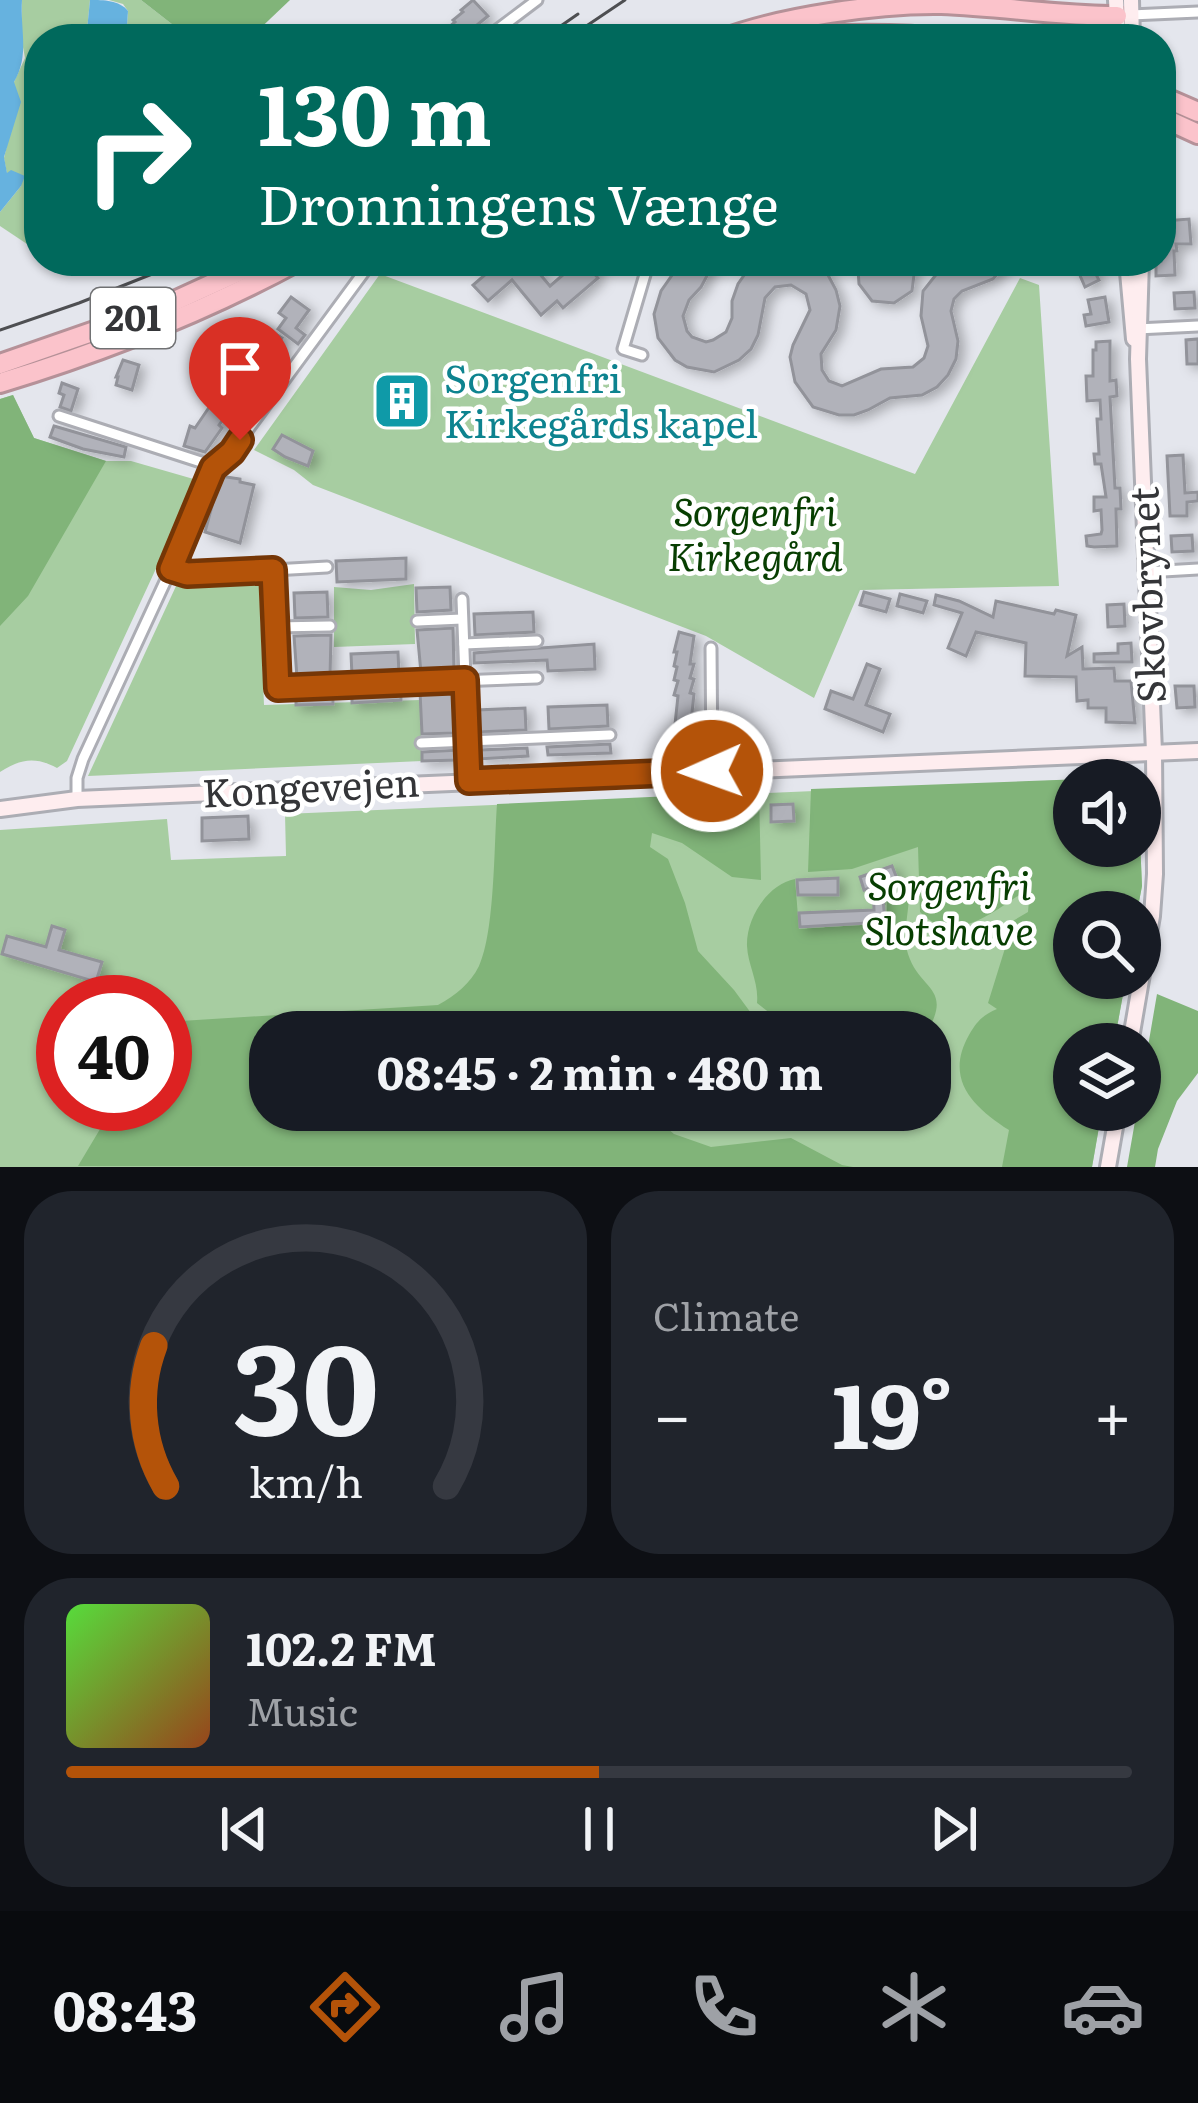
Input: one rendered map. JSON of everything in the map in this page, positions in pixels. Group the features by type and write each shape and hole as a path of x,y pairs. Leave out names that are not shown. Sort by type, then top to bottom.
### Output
{"highway":[{"path":"778,24 866,8 938,4 1124,8"},
{"name":"201","path":"0,364 155,310 229,276"},
{"name":"201","path":"0,383 163,326 267,276"}],"street":[{"path":"504,24 537,0"},
{"path":"1124,8 1198,12"},
{"path":"77,799 83,759 213,468 232,452 362,276"},
{"path":"642,355 623,349 645,276"},
{"name":"Skovbrynet","path":"1129,276 1138,359 1155,874 1134,1023"},
{"name":"Skovbrynet","path":"1136,329 1140,276"},
{"path":"1136,329 1198,326"},
{"path":"59,416 213,468"},
{"path":"171,569 187,574 327,567"},
{"path":"1146,572 1198,569"},
{"path":"273,570 278,688 536,678"},
{"path":"462,599 469,781"},
{"path":"417,621 463,619"},
{"path":"275,627 330,626"},
{"path":"464,644 537,641"},
{"path":"711,648 712,771"},
{"path":"421,743 610,735"},
{"name":"Kongevejen","path":"0,809 77,799 1198,751"},
{"path":"1108,1167 1114,1131"}],"green space":[{"path":"22,0 90,0 88,24 24,24 24,52"},
{"path":"109,0 141,0 172,24 127,24 123,4"},
{"path":"141,0 290,0 265,24 172,24"},
{"path":"24,60 24,242 0,226 0,212 21,186 19,174 7,174 4,158 14,82"},
{"name":"Sorgenfri Kirkegård","path":"379,276 385,276 915,474 1020,278 1039,285 1059,586 860,590 814,698 706,636 313,485 254,450"},
{"path":"13,395 34,438 106,461 131,461 197,480 67,761 57,768 28,761 0,772 0,399"},
{"path":"13,395 34,438 106,461 28,596 0,626 0,399"},
{"path":"259,581 264,705 420,700 422,761 88,776 177,584"},
{"path":"414,584 415,644 334,647 334,587 371,590"},
{"path":"1053,780 1053,867 1141,867 1141,891 1053,891 1053,999 1122,999 1118,1023 1053,1023 1053,1131 1098,1131 1092,1167 1002,1167 1009,1130 984,1112 961,1078 962,1051 972,1030 997,1009 988,1003 1011,922 1028,912 1030,888 991,914 948,927 920,912 918,847 852,869 808,872 811,789"},
{"name":"Sorgenfri Slotshave","path":"1053,781 1053,867 1141,867 1141,891 1053,891 1053,999 1122,999 1118,1023 1053,1023 1053,1131 1098,1131 1092,1167 0,1167 0,830 167,819 171,860 286,856 285,814"},
{"path":"759,792 761,880 732,877 682,843 652,833 650,847 668,859 698,951 750,1011 342,1011 438,1005 471,978 488,932 497,804"},
{"path":"795,879 799,929 887,923 887,896 909,894 906,947 913,966 936,997 936,1011 767,1011 757,1003 747,946 750,924 760,904"},
{"path":"1161,996 1198,1011 1198,1073 1177,1101 1155,1167 1127,1167 1133,1131 1161,1131 1161,1023 1152,1023"},
{"path":"249,1017 249,1131 670,1131 711,1147 791,1138 853,1167 78,1166 99,1131 192,1131 192,1020"}],"water":[{"path":"0,0 22,0 23,52 14,82 21,102 4,157 7,173 11,170 24,178 0,212"},
{"path":"90,0 116,3 128,11 127,24 88,24"}],"building":[{"path":"473,0 488,16 478,24 453,24"},
{"path":"1189,219 1191,244 1176,244 1176,220"},
{"path":"484,276 542,276 550,286 562,276 598,278 563,308 557,301 541,315 512,280 488,301 473,285"},
{"path":"672,276 707,276 683,316 692,337 706,342 726,332 744,276 829,276 840,306 836,330 821,354 822,370 829,381 842,386 881,369 913,367 924,358 928,346 921,316 923,291 935,276 996,276 954,299 956,359 937,387 922,395 890,398 854,415 813,407 795,382 790,357 810,310 806,294 791,285 775,287 765,298 751,349 714,372 675,360 658,338 654,314"},
{"path":"858,276 914,276 912,291 894,303 872,301"},
{"path":"1080,276 1097,276 1099,280 1085,287"},
{"path":"1194,292 1195,308 1175,309 1174,293"},
{"path":"291,297 309,310 296,328 305,335 298,344 278,329 286,318 279,313"},
{"path":"1105,297 1109,322 1086,326 1084,315 1091,314 1088,300"},
{"path":"263,326 282,338 269,357 279,363 269,379 241,362"},
{"path":"1198,339 1198,364 1187,364 1186,340"},
{"path":"1110,341 1110,381 1116,380 1117,396 1110,397 1115,488 1120,488 1121,509 1116,509 1117,546 1094,547 1087,546 1086,536 1102,530 1101,510 1094,511 1094,497 1106,497 1101,464 1095,464 1094,454 1099,454 1100,400 1087,401 1086,376 1093,376 1096,342"},
{"path":"123,360 139,365 132,390 116,385"},
{"path":"231,375 252,391 240,406 235,403 205,452 184,446 190,426 195,428 215,391"},
{"path":"62,383 78,389 71,411 60,407"},
{"name":"Sorgenfri Kirkegårds kapel","path":"392,389 418,399 412,414 386,404"},
{"path":"54,426 126,447 124,457 50,437"},
{"path":"282,435 313,451 308,466 273,449"},
{"path":"1183,455 1185,493 1198,492 1198,501 1187,502 1187,516 1170,516 1167,456"},
{"path":"220,476 254,485 240,543 205,532"},
{"path":"1192,535 1193,551 1172,552 1171,536"},
{"path":"406,558 406,579 337,582 336,561"},
{"path":"450,587 451,610 417,612 416,588"},
{"path":"327,592 328,617 295,618 294,593"},
{"path":"864,592 890,599 886,612 860,605"},
{"path":"900,594 927,601 923,613 897,606"},
{"path":"936,595 993,617 996,601 1076,615 1067,656 1082,647 1083,669 1114,668 1115,681 1131,681 1135,723 1106,722 1106,708 1088,708 1088,700 1077,701 1076,677 1025,676 1026,643 976,632 966,656 948,648 962,613 934,605"},
{"path":"1124,604 1125,626 1108,627 1107,605"},
{"path":"533,612 534,632 475,635 474,614"},
{"path":"453,628 454,672 421,673 417,630"},
{"path":"679,632 694,636 690,741 675,738 679,725 675,724 674,652"},
{"path":"331,635 330,677 297,678 294,636"},
{"path":"1131,643 1132,662 1094,662 1094,654 1118,653 1118,644"},
{"path":"594,644 595,669 548,671 547,660 474,663 474,653"},
{"path":"398,652 399,674 352,676 351,654"},
{"path":"867,664 880,669 866,705 890,714 883,732 825,709 831,691 853,699"},
{"path":"1175,686 1194,686 1195,707 1177,708"},
{"path":"457,690 456,733 422,734 420,692"},
{"path":"401,692 401,700 352,703 352,694"},
{"path":"333,695 333,704 296,705 296,696"},
{"path":"607,705 608,726 549,729 548,707"},
{"path":"525,708 526,730 478,732 477,710"},
{"path":"610,744 611,753 548,755 547,747"},
{"path":"527,748 528,756 479,759 479,750"},
{"path":"459,750 459,760 422,761 422,752"},
{"path":"793,804 794,821 771,822 771,805"},
{"path":"248,816 249,839 202,841 202,818"},
{"path":"892,866 898,881 882,887 885,922 800,927 799,913 874,910 873,887 864,890 860,877"},
{"path":"838,878 838,895 798,895 797,880"},
{"path":"52,926 65,930 59,950 102,962 98,975 72,975 2,954 7,936 46,947"}],"tram line":[{"path":"589,24 625,0"},
{"path":"564,24 578,14"},
{"path":"0,330 147,276"}],"place":[{"name":"Sorgenfri Kirkegårds kapel","path":"402,401"}],"route":[{"path":"240,440 213,468 171,569 187,574 273,570 278,688 465,680 469,781 712,771"}]}
